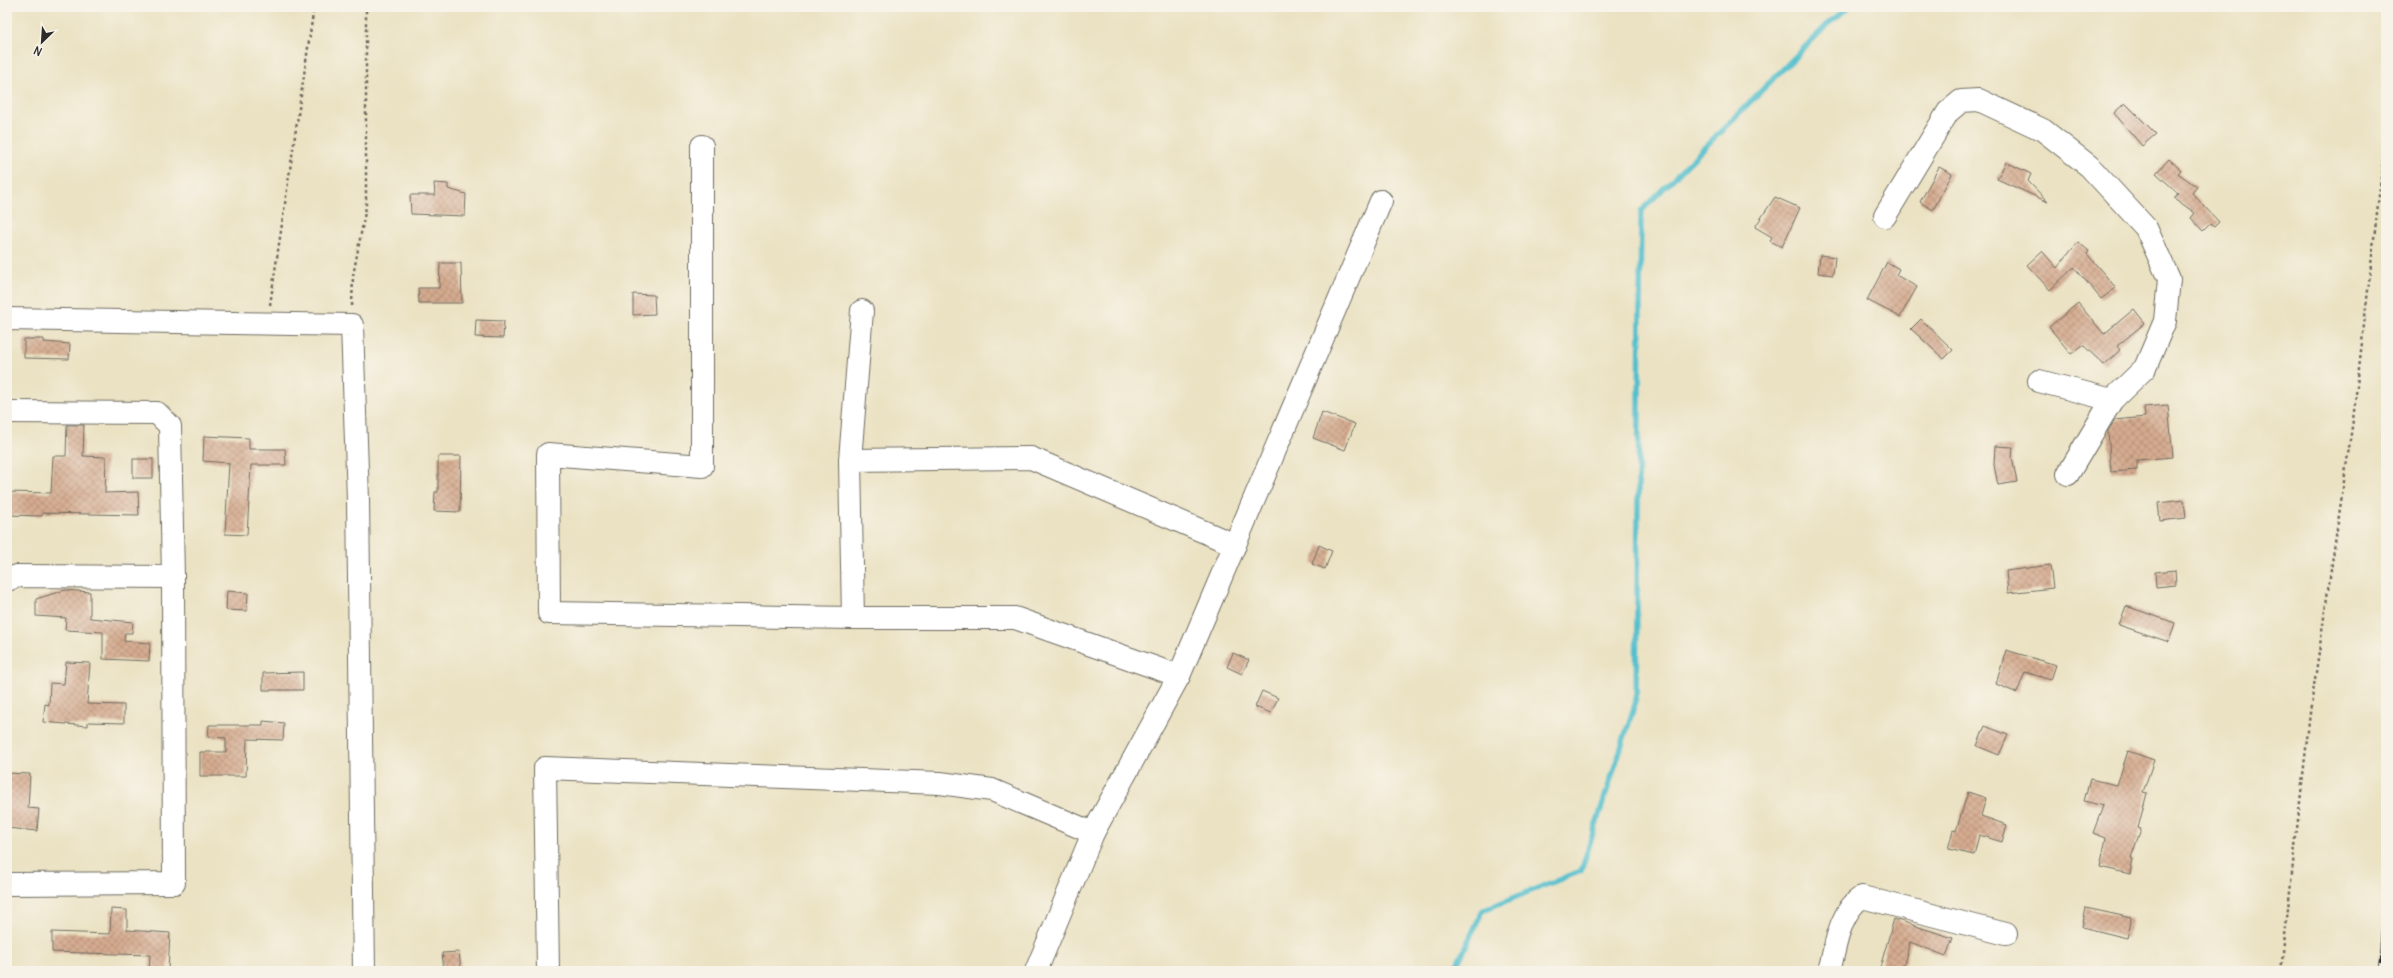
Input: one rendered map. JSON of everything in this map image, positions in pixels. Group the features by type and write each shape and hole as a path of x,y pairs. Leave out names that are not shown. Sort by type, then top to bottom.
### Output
{"street":[{"path":"1885,216 1948,112 1961,101 1979,100 2043,130 2089,166 2146,228 2169,279 2165,321 2145,368 2112,400 2068,474"},
{"path":"702,146 702,466 548,454 549,613 853,618 1015,618 1179,676"},
{"path":"1036,971 1092,833 1179,676 1381,201"},
{"path":"853,618 850,460 862,312"},
{"path":"7,319 352,325 358,500 364,971"},
{"path":"2039,381 2112,400"},
{"path":"7,412 157,413 165,419 170,426 173,577 174,883 7,884"},
{"path":"850,460 1031,458 1235,545"},
{"path":"7,580 17,576 173,577"},
{"path":"548,971 545,768 940,783 992,790 1092,833"},
{"path":"1829,971 1846,912 1853,903 1862,897 2006,934"}],"path":[{"path":"267,323 314,7"},
{"path":"352,325 353,276 366,207 366,7"},
{"path":"2385,7 2386,16"},
{"path":"2281,971 2310,713 2353,420 2386,135"}],"building":[{"path":"2125,103 2156,134 2142,146 2114,113"},
{"path":"2169,159 2181,170 2178,173 2197,187 2192,193 2219,222 2214,227 2210,224 2203,231 2191,218 2195,213 2174,198 2178,193 2156,173"},
{"path":"2006,162 2031,174 2028,181 2048,202 1997,179"},
{"path":"1939,167 1952,174 1933,210 1920,202"},
{"path":"434,183 448,184 448,189 466,194 465,216 411,214 410,195 435,195"},
{"path":"1775,197 1800,208 1782,247 1770,241 1772,237 1755,227"},
{"path":"2078,242 2089,251 2087,254 2116,288 2101,299 2074,267 2050,290 2027,265 2042,251 2057,268"},
{"path":"1820,255 1835,257 1833,275 1818,273"},
{"path":"1887,262 1899,269 1896,275 1917,287 1900,317 1867,300"},
{"path":"440,263 461,263 462,303 419,303 418,288 439,288"},
{"path":"633,294 654,295 655,314 633,315"},
{"path":"2078,303 2104,334 2134,309 2145,323 2117,346 2120,350 2104,365 2083,345 2071,354 2049,327"},
{"path":"1921,319 1953,350 1944,359 1911,329"},
{"path":"476,320 504,321 503,338 475,337"},
{"path":"24,339 44,339 44,342 70,344 69,359 24,358"},
{"path":"2168,405 2173,457 2137,460 2137,470 2111,472 2108,431 2115,420 2145,417 2144,407"},
{"path":"1322,412 1355,424 1345,450 1313,438"},
{"path":"67,425 84,425 83,456 106,457 105,493 138,492 139,515 42,513 42,516 7,515 7,492 51,493 53,456 66,456"},
{"path":"204,436 249,438 249,449 285,449 286,465 251,465 247,535 225,534 229,463 203,461"},
{"path":"1995,446 2013,447 2012,457 2017,482 1998,485 1994,465"},
{"path":"438,456 461,456 460,512 434,511 435,492 438,492"},
{"path":"133,459 153,459 153,478 133,478"},
{"path":"2184,500 2186,518 2160,521 2158,503"},
{"path":"1319,545 1332,551 1325,569 1312,564"},
{"path":"2050,565 2053,588 2008,593 2006,571"},
{"path":"2175,570 2176,585 2156,587 2155,572"},
{"path":"65,590 90,592 90,618 133,622 132,633 125,633 124,641 150,643 149,661 103,659 103,632 65,630 66,618 36,616 36,599"},
{"path":"227,591 248,593 247,611 226,610"},
{"path":"2126,606 2175,623 2169,642 2119,625"},
{"path":"2006,650 2056,665 2051,680 2025,672 2017,693 1996,684"},
{"path":"1233,653 1249,660 1242,674 1227,667"},
{"path":"66,662 90,663 87,704 124,705 124,723 88,722 88,726 43,722 45,704 49,705 50,683 64,684"},
{"path":"303,672 303,690 263,690 263,673"},
{"path":"1262,691 1278,698 1271,713 1255,707"},
{"path":"263,721 284,723 283,740 247,739 246,776 200,776 200,752 226,752 226,738 208,737 209,725 263,725"},
{"path":"1985,726 2008,735 1999,755 1977,746"},
{"path":"2128,751 2154,760 2143,792 2147,793 2138,828 2141,829 2131,858 2133,859 2130,874 2100,867 2106,838 2093,833 2103,806 2084,801 2090,779 2117,785"},
{"path":"7,773 30,774 28,808 39,809 37,831 7,828"},
{"path":"1968,792 1986,798 1981,816 2007,825 2002,842 1979,835 1974,855 1948,849 1953,830 1956,831"},
{"path":"2086,908 2132,918 2127,938 2082,927"},
{"path":"111,909 127,910 127,930 170,933 168,971 149,971 150,955 52,952 52,932 110,934"},
{"path":"1894,919 1953,938 1946,956 1910,942 1902,971 1879,971"},
{"path":"459,952 461,970 444,971 442,953"}],"waterway":[{"path":"1454,971 1483,910 1581,871 1636,701 1641,211 1830,22 1849,7"}],"railway":[{"path":"2380,971 2386,889"}]}
